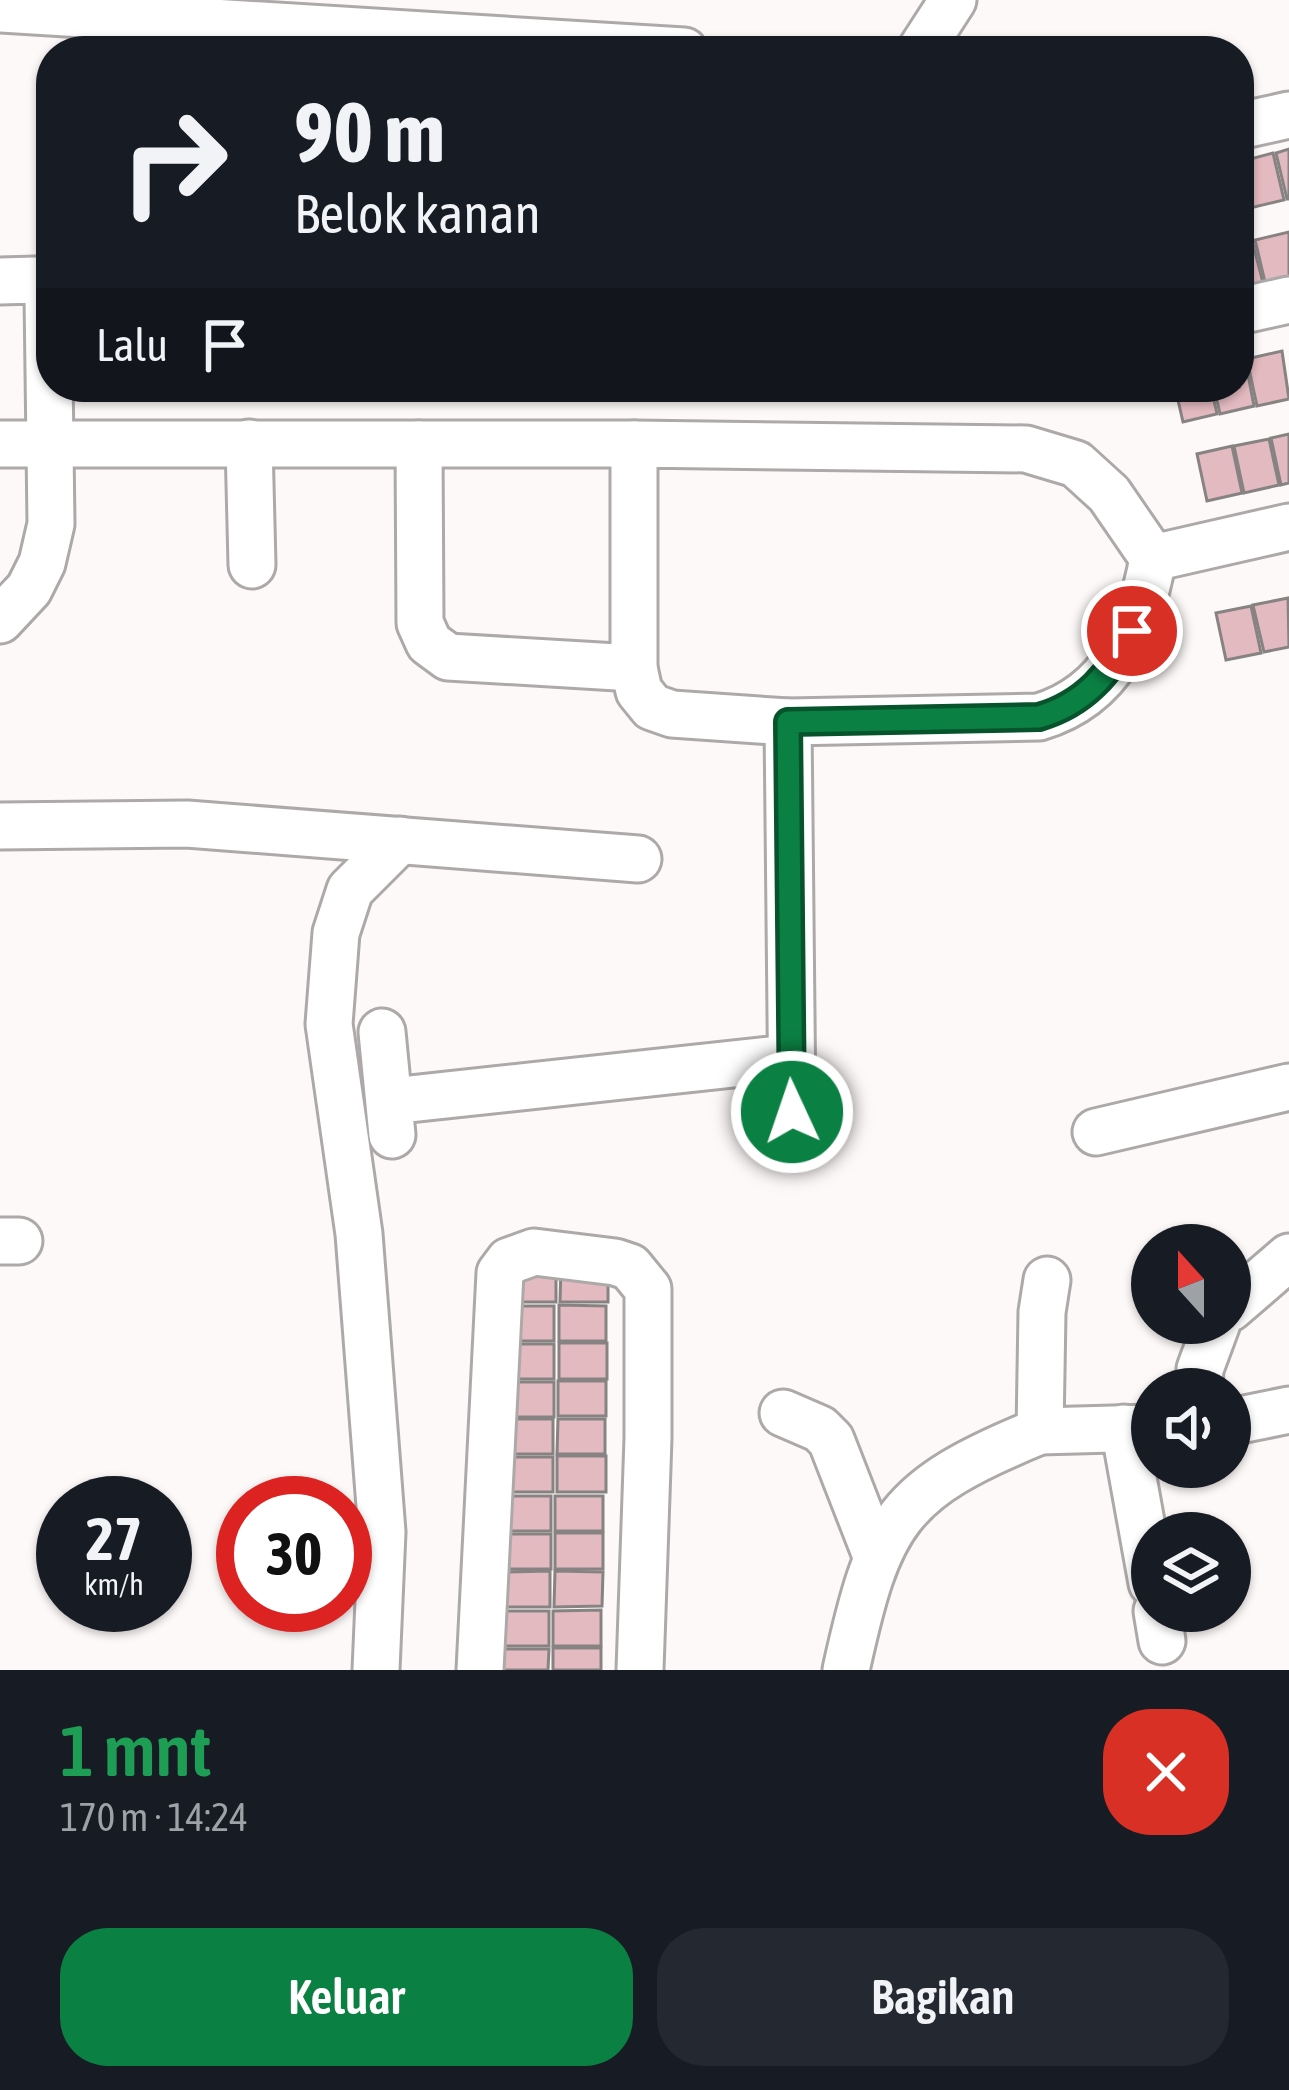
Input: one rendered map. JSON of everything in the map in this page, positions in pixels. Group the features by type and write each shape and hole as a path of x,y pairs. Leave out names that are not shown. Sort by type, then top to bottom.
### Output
{"street":[{"path":"930,36 953,0"},
{"path":"0,9 299,36"},
{"path":"1254,123 1289,116"},
{"path":"0,281 36,280"},
{"path":"1254,308 1289,300"},
{"path":"0,620 29,589 42,563 51,524 51,402"},
{"path":"249,443 252,566"},
{"path":"0,444 634,444 1026,448 1076,464 1109,494 1153,558 1144,610 1121,653 1094,688 1064,710 1039,717 788,722 672,714 652,707 639,691 634,668 634,444"},
{"path":"419,444 420,622 429,643 448,657 634,668"},
{"path":"1153,558 1289,527"},
{"path":"788,722 792,1112"},
{"path":"0,826 187,824 638,859"},
{"path":"376,1670 382,1532 359,1234 329,1024 336,933 350,890 400,840"},
{"path":"382,1031 391,1118 789,1058"},
{"path":"1096,1132 1289,1087"},
{"path":"480,1670 500,1273 509,1261 534,1252 615,1262 630,1267 648,1288 640,1670"},
{"path":"1251,1290 1289,1257"},
{"path":"1040,1432 1047,1280"},
{"path":"1251,1418 1289,1410"},
{"path":"783,1413 820,1429 831,1440 877,1558"},
{"path":"846,1670 865,1584 890,1528 925,1489 980,1456 1040,1432 1131,1428"}],"building":[{"path":"1289,149 1289,199 1287,199 1276,153"},
{"path":"1273,153 1284,200 1254,207 1254,158"},
{"path":"1289,232 1289,281 1266,286 1255,240"},
{"path":"1254,248 1264,287 1254,289"},
{"path":"1282,351 1289,399 1257,406 1254,357"},
{"path":"1178,402 1214,402 1217,414 1183,422"},
{"path":"1217,402 1253,402 1254,406 1220,414"},
{"path":"1289,434 1289,483 1281,485 1271,438"},
{"path":"1269,439 1279,485 1244,493 1234,446"},
{"path":"1232,446 1242,493 1207,501 1197,454"},
{"path":"1288,598 1289,647 1264,652 1253,605"},
{"path":"1251,606 1261,653 1226,660 1216,613"},
{"path":"508,1267 556,1267 556,1302 508,1302"},
{"path":"561,1267 608,1267 608,1302 560,1302"},
{"path":"559,1305 606,1306 606,1341 559,1341"},
{"path":"507,1306 554,1306 554,1341 507,1341"},
{"path":"559,1343 607,1343 607,1379 559,1379"},
{"path":"507,1344 554,1344 554,1379 506,1379"},
{"path":"558,1381 606,1381 606,1416 558,1416"},
{"path":"506,1382 554,1382 554,1417 506,1417"},
{"path":"506,1419 553,1419 553,1454 505,1454"},
{"path":"558,1419 605,1419 605,1454 557,1454"},
{"path":"557,1456 606,1456 606,1492 557,1492"},
{"path":"505,1457 553,1457 553,1492 505,1492"},
{"path":"503,1496 551,1496 551,1531 502,1531"},
{"path":"555,1496 603,1496 603,1531 555,1531"},
{"path":"555,1533 603,1533 603,1569 555,1569"},
{"path":"503,1534 551,1534 551,1569 503,1569"},
{"path":"550,1571 550,1607 502,1607 502,1572"},
{"path":"555,1571 603,1572 602,1606 554,1607"},
{"path":"601,1610 601,1646 553,1646 553,1611"},
{"path":"501,1611 549,1611 549,1646 501,1646"},
{"path":"553,1648 601,1648 601,1670 553,1670"},
{"path":"501,1649 549,1649 548,1670 501,1670"}],"route":[{"path":"792,1112 788,722 1039,717 1064,710 1094,688 1132,631"}]}
